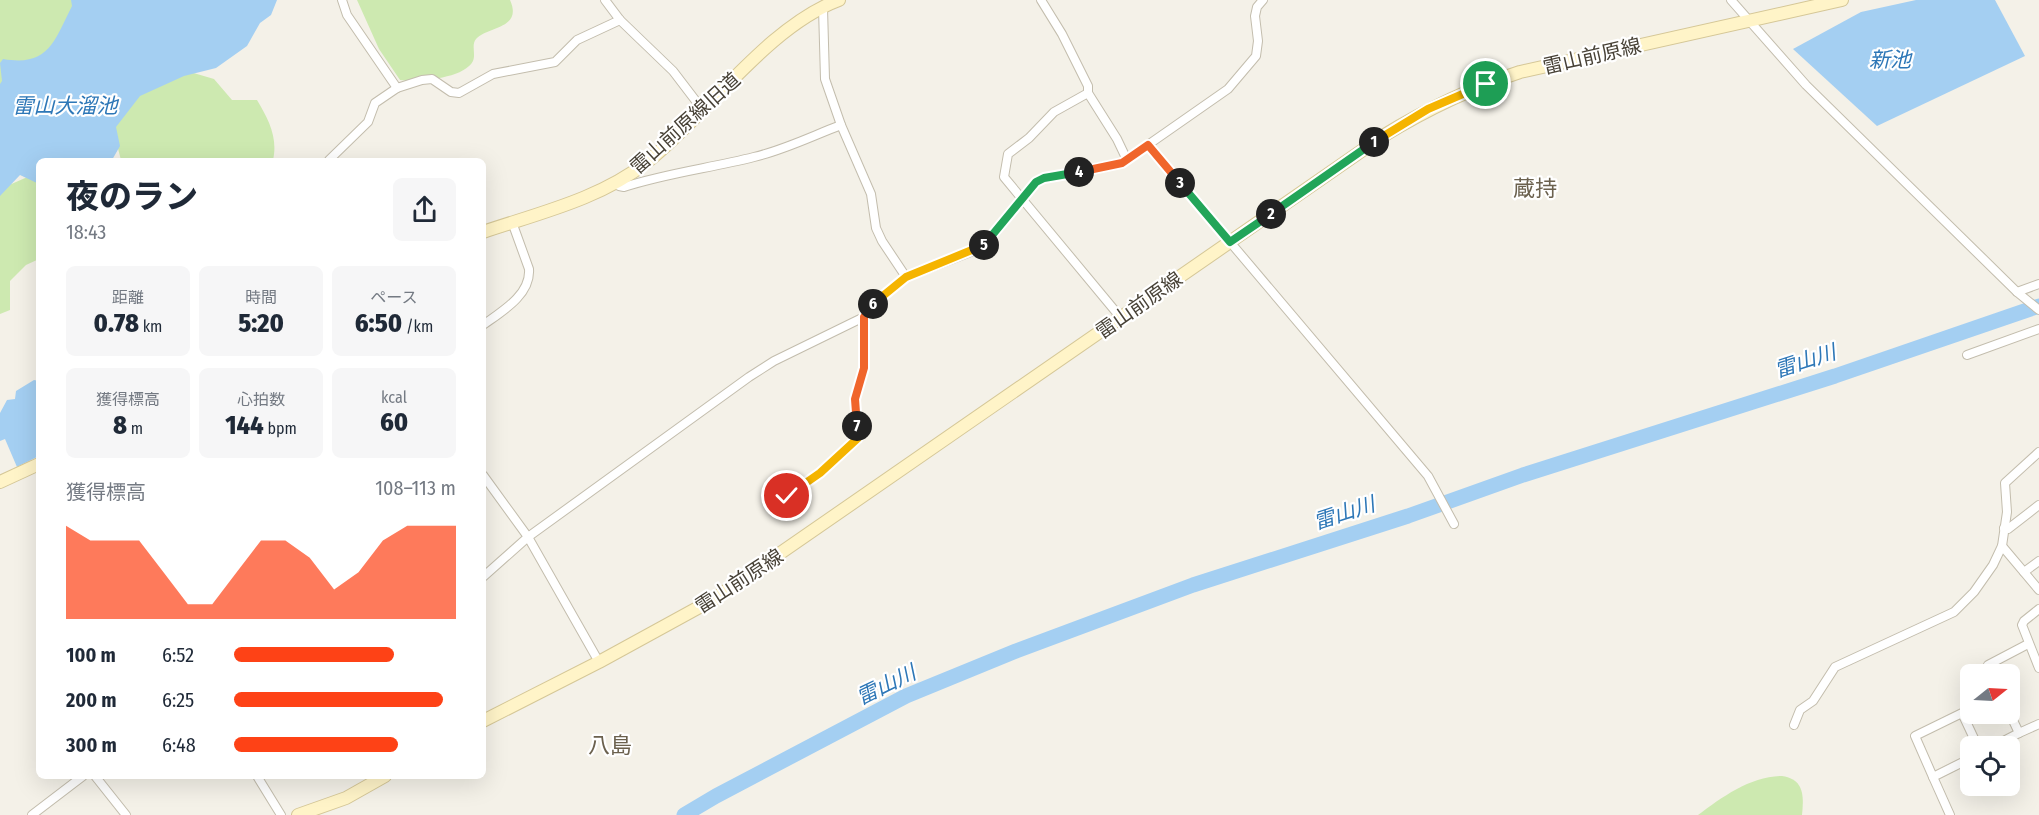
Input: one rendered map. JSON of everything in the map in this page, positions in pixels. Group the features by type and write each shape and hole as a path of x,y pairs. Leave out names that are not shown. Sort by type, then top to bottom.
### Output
{"main road":[{"name":"雷山前原線旧道","path":"486,231 597,192 617,182 656,154 783,34 839,0"},
{"name":"雷山前原線","path":"486,719 599,662 714,599 1383,136 1442,102 1520,72 1842,0"},
{"path":"0,482 36,465"},
{"path":"298,815 346,798 380,779"}],"street":[{"path":"342,0 347,15 397,88"},
{"path":"605,0 620,20 674,71 702,109"},
{"path":"1041,0 1088,86 1088,93 1117,140 1126,160"},
{"path":"486,574 528,537 749,377 774,361 864,317 873,303 906,277 981,248 1036,182 1044,178 1091,171 1122,163 1228,89 1258,50 1255,16 1257,7 1263,0"},
{"path":"1731,0 1806,85 2039,310"},
{"path":"823,8 825,79 841,125 872,194 876,228 882,242 906,277"},
{"path":"331,158 368,122 375,103 397,88 432,79 451,92 459,93 494,74 555,62 577,40 620,20"},
{"path":"1088,93 1054,112 1029,138 1008,154 1004,177 1121,318"},
{"path":"617,182 619,186 624,187 669,174 695,171 719,163 757,156 841,125"},
{"path":"1148,145 1435,486 1454,524"},
{"path":"486,323 514,301 530,277 512,222"},
{"path":"2020,294 2039,284"},
{"path":"787,496 820,473 858,438 855,399 864,368 864,317"},
{"path":"1967,354 2039,329"},
{"path":"1794,725 1800,710 1813,701 1835,667 1954,612 1986,577 2002,546 2008,497 2005,483 2039,452"},
{"path":"486,479 528,537 599,662"},
{"path":"2004,528 2008,528 2039,505"},
{"path":"2002,546 2039,590"},
{"path":"2024,572 2039,561"},
{"path":"2038,665 2022,625 2039,609"},
{"path":"1990,664 2028,644"},
{"path":"1950,815 1915,736 1962,713 1973,736"},
{"path":"2015,724 2019,733"},
{"path":"2013,736 2039,724"},
{"path":"1933,777 1960,764"},
{"path":"32,815 79,779"},
{"path":"97,779 126,815"},
{"path":"259,779 281,815"}],"green space":[{"path":"0,0 89,0 55,52 0,93"},
{"path":"357,0 510,0 513,9 508,22 476,39 474,58 468,67 460,72 439,78 400,80 379,49"},
{"path":"180,69 214,79 232,100 257,100 271,129 274,144 273,158 120,158 111,122 132,94"},
{"path":"32,175 36,178 36,260 26,265 10,281 10,310 0,314 0,189"},
{"path":"1782,776 1799,785 1803,801 1802,815 1698,815 1748,784"}],"water":[{"name":"雷山大溜池","path":"71,0 277,0 271,15 260,23 247,46 216,68 184,76 140,96 116,127 120,146 113,158 36,158 36,183 20,175 0,196 0,84 2,81 0,63 3,59 31,59 48,49 72,6"},
{"name":"新池","path":"1916,0 1995,0 2025,56 1877,126 1793,49 1861,12"},
{"path":"36,380 36,458 17,467 5,439 0,441 0,413 7,400 15,399 16,391"}],"waterway":[{"name":"雷山川","path":"684,815 906,696 1016,651 1193,585 1408,516 1523,475 1835,376 2039,306"}],"district":[{"name":"蔵持","path":"1535,188"},
{"name":"八島","path":"610,745"}],"route":[{"path":"787,496 820,473 858,438 855,399 864,368 862,338 864,317 873,303 906,277 981,248 1036,182 1044,178 1091,171 1122,163 1148,145 1230,242 1383,136 1442,102 1486,84"}]}
